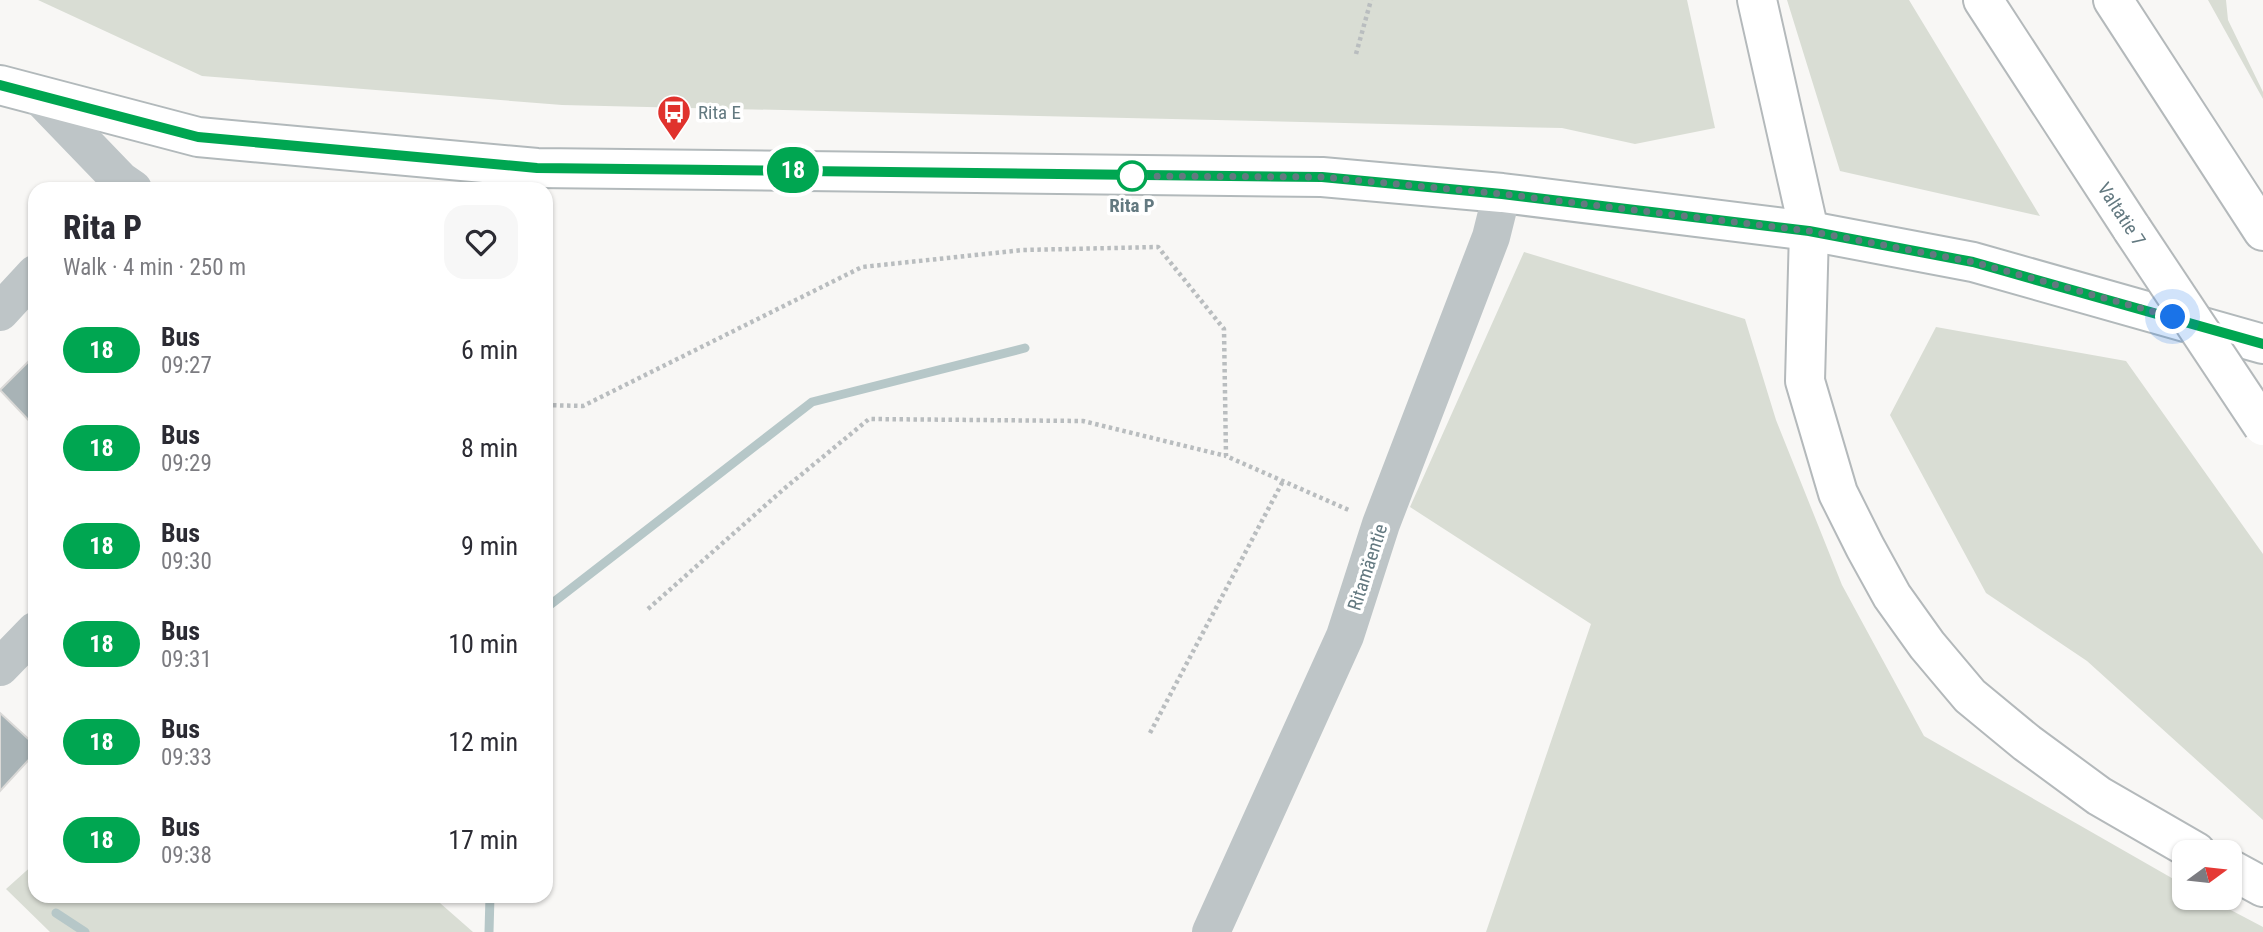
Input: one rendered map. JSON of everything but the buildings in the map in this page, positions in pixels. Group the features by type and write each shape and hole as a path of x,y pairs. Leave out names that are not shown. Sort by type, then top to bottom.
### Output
{"main road":[{"path":"1757,0 1809,231 1805,381 1838,493 1892,596 1927,645 1970,696 2027,743 2099,796 2175,840"},
{"name":"Valtatie 7","path":"1983,0 2263,426"},
{"path":"2113,0 2263,232"},
{"path":"0,85 198,137 537,168 1322,177 1502,194 1809,231 1973,262 2263,344"},
{"path":"2242,876 2263,887"}],"street":[{"path":"40,97 118,182"},
{"name":"Ritamäentie","path":"1211,932 1345,636 1381,524 1491,237 1502,194"},
{"path":"0,312 28,282"},
{"path":"0,667 28,638"}],"path":[{"path":"1356,54 1371,0"},
{"path":"553,405 583,406 862,267 1023,250 1158,247 1224,330 1226,456"},
{"path":"648,610 785,488 869,419 1083,421 1226,456 1381,524"},
{"path":"1150,733 1283,481"}],"shaded area":[{"path":"38,0 1687,0 1715,128 1635,144 1562,128 562,105 202,76"},
{"path":"1787,0 1909,0 2040,216 1840,171"},
{"path":"2208,0 2226,0 2228,20 2263,92 2263,99"},
{"path":"1524,252 1745,319 1776,420 1842,585 1924,736 2172,878 2172,910 2231,910 2263,927 2263,932 1486,932 1591,624 1410,507"},
{"path":"1936,327 2126,361 2263,554 2263,820 2087,661 1986,593 1890,415"},
{"path":"28,869 28,903 440,903 473,932 50,932 6,889"}],"waterway":[{"path":"553,603 812,402 1025,348"},
{"path":"489,932 490,903"},
{"path":"56,913 85,932"}],"bus line":[{"name":"18","path":"0,85 198,137 537,168 815,170 1191,178 1322,177 1502,194 1809,231 1973,262 2263,344"}],"place":[{"name":"Rita E","path":"674,142"},
{"name":"Rita P","path":"1132,176"}],"route":[{"path":"1132,176 1322,177 1502,194 1809,231 1973,262 2173,317"}]}
